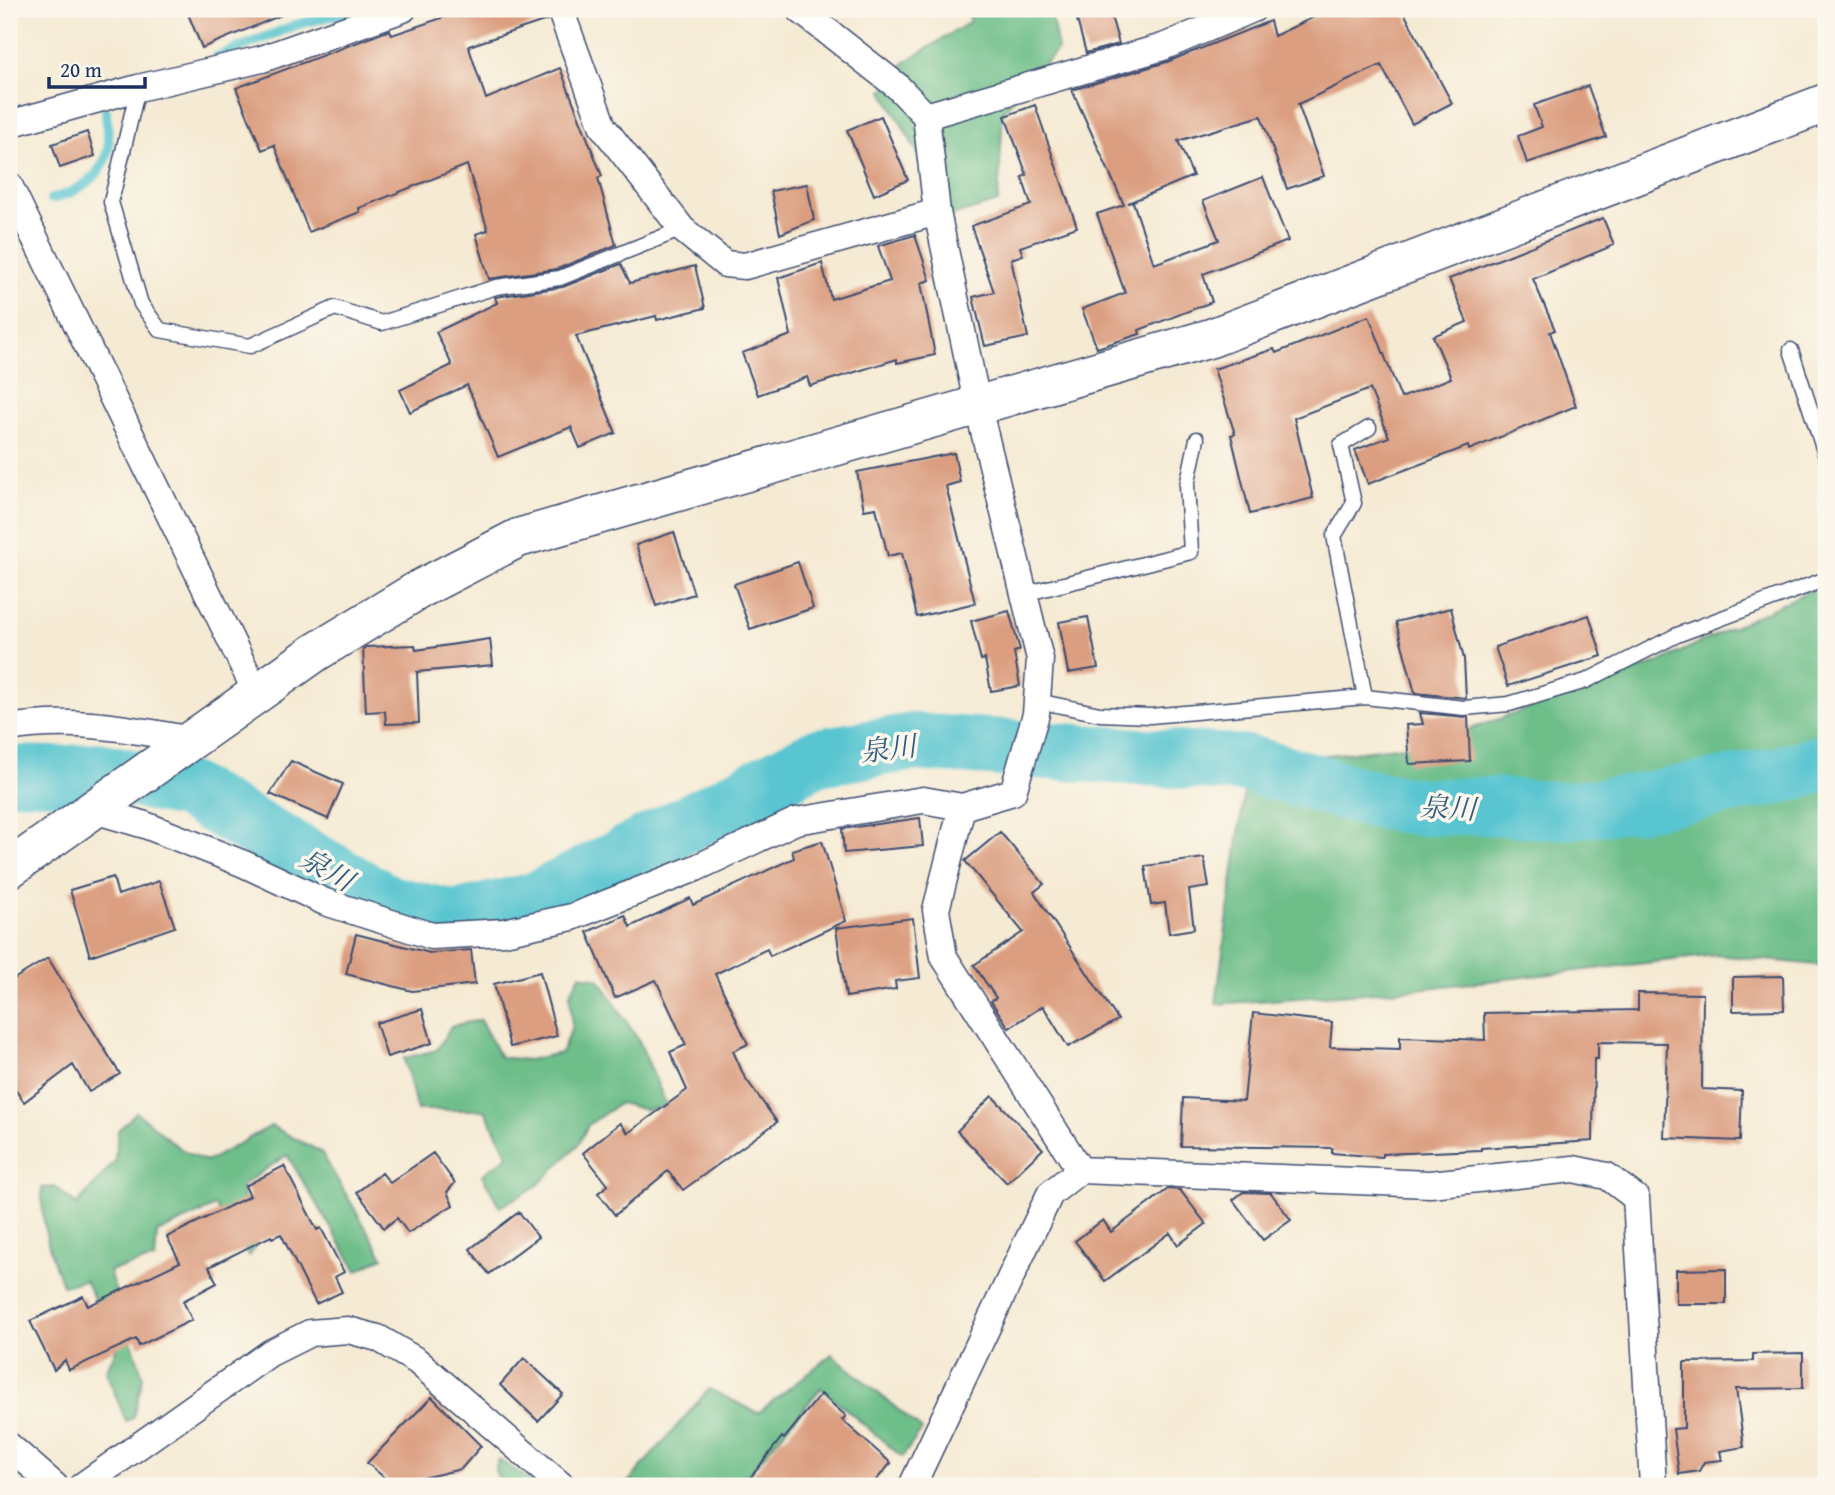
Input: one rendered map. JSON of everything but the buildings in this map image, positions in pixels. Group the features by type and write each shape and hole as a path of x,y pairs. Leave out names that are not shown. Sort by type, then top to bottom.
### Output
{"street":[{"path":"9,124 138,88 262,59 403,9"},
{"path":"560,9 603,127 682,229 725,264 745,266 937,212"},
{"path":"96,808 244,864 325,902 432,936 505,932 572,917 696,868 796,821 923,800 962,807 1013,792 1036,707 1040,659 978,407 937,212 926,116 897,86 799,9"},
{"path":"926,116 1163,47 1253,9"},
{"path":"9,869 316,652 420,589 518,538 1211,338 1826,103"},
{"path":"9,185 257,694"},
{"path":"9,728 38,723 102,723 186,744"},
{"path":"962,807 936,910 943,957 1080,1170"},
{"path":"912,1486 1050,1194 1080,1170 1430,1184 1573,1169 1606,1176 1636,1198 1653,1486"},
{"path":"82,1486 270,1353 310,1333 348,1330 378,1338 417,1361 562,1486"},
{"path":"9,1446 55,1486"}],"lane":[{"path":"138,88 111,202 141,304 160,330 250,346 335,308 382,324 496,287 560,278 682,229"},
{"path":"1791,351 1826,457"},
{"path":"1365,697 1334,536 1354,503 1341,444 1370,428"},
{"path":"1024,594 1191,552 1187,486 1197,439"},
{"path":"1036,707 1150,716 1365,697 1464,708 1510,704 1587,681 1677,635 1826,579"}],"green space":[{"path":"966,9 1050,9 1058,49 1003,111 998,202 945,218 926,168 883,91 905,62 970,22"},
{"path":"1826,583 1826,966 1716,955 1417,989 1216,1004 1248,764 1431,743 1655,664"},
{"path":"580,975 599,979 639,1041 667,1106 646,1110 620,1103 588,1125 578,1145 537,1186 500,1207 482,1175 508,1156 485,1110 417,1110 404,1058 437,1050 451,1026 480,1020 500,1057 528,1060 561,1053 572,1027 570,994"},
{"path":"136,1112 179,1147 208,1161 271,1126 321,1152 383,1257 357,1271 287,1155 241,1186 256,1247 249,1256 215,1206 157,1233 155,1259 109,1271 143,1377 133,1418 126,1421 106,1372 117,1347 85,1280 63,1286 47,1238 42,1188 55,1187 77,1205 115,1161 118,1131"},
{"path":"832,1354 922,1430 902,1457 821,1388 738,1486 625,1486 709,1389 758,1413"},
{"path":"498,1460 540,1486 503,1486 495,1471"}],"waterway":[{"path":"217,57 296,25 358,9"},
{"path":"51,199 70,193 87,183 100,169 108,150 106,111"},
{"name":"泉川","path":"9,774 57,775 98,771 187,790 389,904 454,919 535,901 818,757 914,742 1248,764 1372,799 1420,807 1488,806 1563,811 1636,803 1777,776 1826,762"}]}
